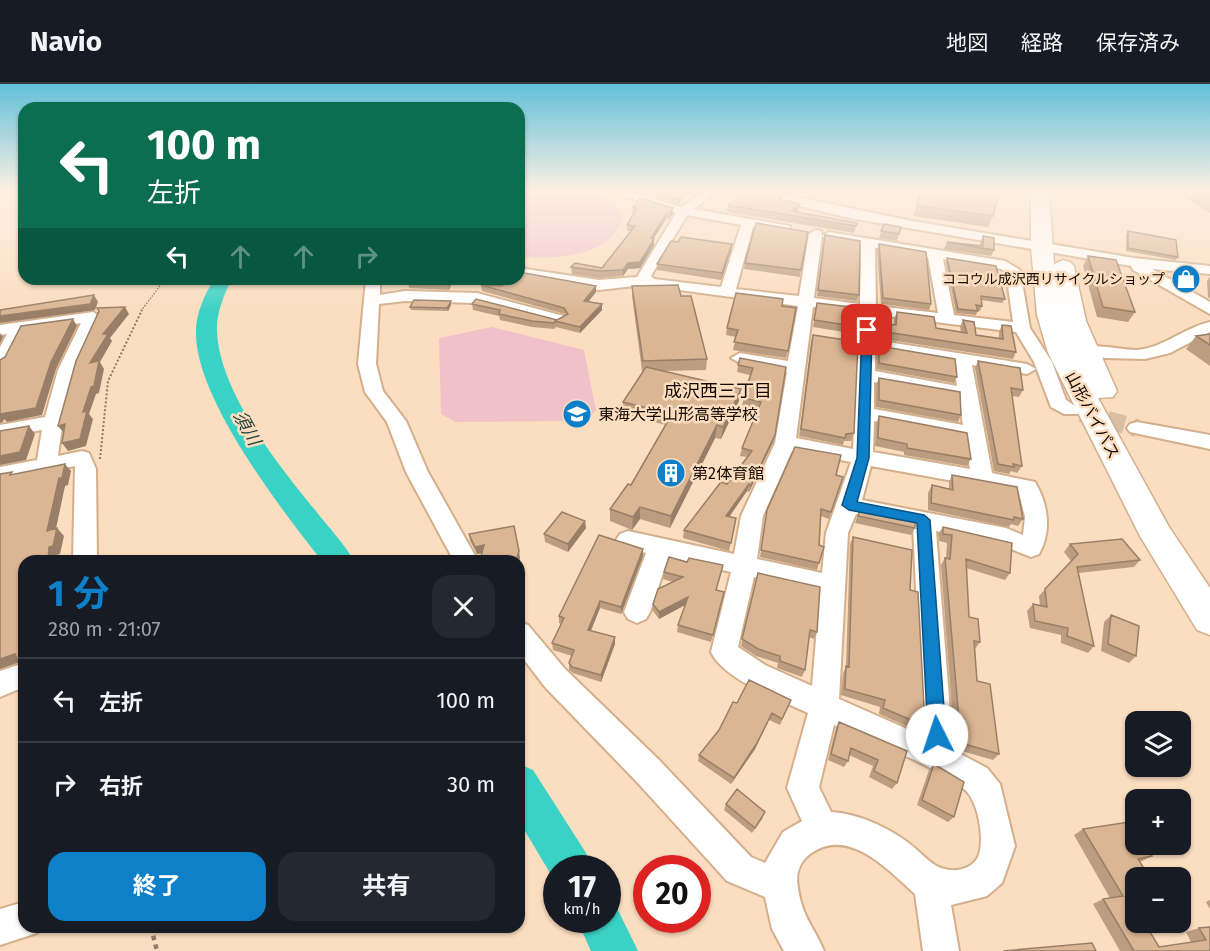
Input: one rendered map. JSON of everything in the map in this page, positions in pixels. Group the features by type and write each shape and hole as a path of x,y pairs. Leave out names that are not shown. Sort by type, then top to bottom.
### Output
{"highway":[{"name":"山形バイパス","path":"1047,231 1050,248 1085,350 1138,462 1181,536 1210,579"},
{"name":"山形バイパス","path":"1052,231 1050,315 1061,353 1157,536 1210,619"}],"street":[{"path":"646,280 644,276 671,231"},
{"path":"727,292 745,231"},
{"path":"800,231 1005,265 1013,270 1022,328 1043,362 1059,403 1071,410"},
{"path":"953,231 1129,262 1210,270"},
{"path":"816,234 806,302 819,336"},
{"path":"868,243 868,309"},
{"path":"935,254 947,319"},
{"path":"1129,262 1210,309"},
{"path":"525,273 599,285 646,280 649,283 1022,328"},
{"path":"372,285 367,364 374,392 396,422 417,472 463,555"},
{"path":"498,304 506,288"},
{"path":"371,300 405,296 477,298 558,319"},
{"path":"47,464 51,422 74,349 93,317 108,303"},
{"path":"0,330 93,317"},
{"path":"1085,350 1114,354 1142,354 1166,348 1189,332 1210,327"},
{"path":"0,363 19,328"},
{"path":"819,336 866,337 962,359 1028,369"},
{"path":"806,951 790,929 780,886 782,863 795,844 822,827 848,829 871,838 898,856 931,885 954,888 975,884 990,871 998,846 989,795 976,779 939,758 755,674 724,652 744,566 752,516 785,443 796,368 819,336"},
{"path":"822,827 803,789 824,706 837,533 849,505 863,458 866,337"},
{"path":"740,358 796,368"},
{"path":"962,359 982,477"},
{"path":"865,375 968,393"},
{"path":"865,413 974,433"},
{"path":"0,431 51,422"},
{"path":"1137,428 1210,442"},
{"path":"785,443 1027,487 1035,503 1037,528 1031,548 1006,537 849,505"},
{"path":"0,474 82,458 86,469 85,555"},
{"path":"924,520 939,758"},
{"path":"628,540 834,585"},
{"path":"638,612 659,548"},
{"path":"525,640 555,678 648,771 739,869 780,886"},
{"path":"0,684 18,677"},
{"path":"931,885 941,951"},
{"path":"0,927 18,922"}],"path":[{"path":"99,469 108,381 138,315 160,285"},
{"path":"152,933 157,951"}],"shaded area":[{"path":"525,231 615,231 607,241 594,248 565,256 525,257"},
{"path":"492,327 584,350 596,411 582,421 456,422 441,414 439,338"}],"building":[{"path":"631,231 655,231 651,238 654,239 640,262 628,263 623,270 599,271 571,267 575,263 602,268"},
{"path":"754,231 808,232 801,270 745,263"},
{"path":"1128,231 1130,231 1176,240 1178,257 1128,248"},
{"path":"825,235 860,241 859,295 818,290"},
{"path":"983,236 994,238 994,250 947,242 983,246"},
{"path":"681,237 732,244 722,273 657,264 671,241 678,242"},
{"path":"879,244 926,252 931,304 883,298"},
{"path":"1088,256 1116,260 1135,312 1103,307"},
{"path":"947,258 996,266 1005,299 981,296 982,306 976,305 978,311 958,309"},
{"path":"525,273 596,286 584,301 602,304 580,327 555,321 554,323 532,321 499,314 500,310 472,304 476,299 557,320 568,314 564,308 481,285 525,285"},
{"path":"678,285 681,296 691,296 707,359 643,361 632,286"},
{"path":"736,293 783,299 782,306 796,308 788,351 734,342 738,330 727,328"},
{"path":"94,295 90,304 0,316 0,310"},
{"path":"414,300 451,301 447,308 410,307"},
{"path":"817,303 859,308 859,327 814,320"},
{"path":"125,307 103,334 108,334 90,363 99,361 94,386 91,387 83,412 87,411 80,439 62,443 65,424 58,426 76,361 99,311 97,308"},
{"path":"897,312 934,317 936,328 967,333 963,320 974,322 976,335 1003,339 1002,325 1011,326 1016,352 880,331 880,323 896,325"},
{"path":"73,319 51,362 36,408 0,414 0,360 5,357 21,326"},
{"path":"1210,334 1210,345 1196,336"},
{"path":"813,335 858,342 854,433 846,434 845,438 801,429"},
{"path":"879,346 955,359 957,377 879,363"},
{"path":"740,358 786,367 775,435 751,485 749,484 726,516 736,518 731,543 684,530 721,482 727,484 752,451 742,448 761,402 743,398 753,368 738,365"},
{"path":"978,361 1020,368 1023,390 1011,388 1022,466 998,464"},
{"path":"646,367 741,389 723,427 717,425 671,516 640,507 633,517 610,509 628,484 631,485 672,414 623,402"},
{"path":"879,378 960,392 961,415 879,400"},
{"path":"879,416 967,433 971,459 907,448 907,444 878,438"},
{"path":"29,426 20,452 0,456 0,431"},
{"path":"795,447 841,455 836,475 843,477 831,512 821,509 819,545 824,547 819,563 761,550 767,510"},
{"path":"65,464 62,478 59,478 47,531 57,528 53,546 49,547 48,555 18,555 18,661 15,654 0,659 0,474 12,472 10,475"},
{"path":"952,475 1017,487 1023,519 1014,517 1014,520 931,503 932,485 953,490"},
{"path":"860,509 915,521 915,528 858,516"},
{"path":"562,512 585,521 568,544 544,534"},
{"path":"514,526 518,555 482,555 484,545 475,547 469,534"},
{"path":"943,527 1012,543 1010,573 966,559 969,617 978,619 980,642 974,641 977,681 990,684 999,754 961,743 945,558 950,559 952,535 943,534"},
{"path":"599,535 643,549 621,607 600,601 588,630 615,637 601,675 572,667 569,663 574,650 552,643 564,618 559,616"},
{"path":"853,537 912,550 910,590 918,592 925,726 883,708 885,700 845,689 846,666 849,667"},
{"path":"1122,539 1140,560 1077,567 1094,646 1067,636 1068,628 1035,621 1033,604 1047,607 1045,589 1078,554 1070,544"},
{"path":"669,557 687,562 689,558 723,565 716,590 724,592 713,635 678,625 688,597 659,612 653,604 658,589 683,577 664,572"},
{"path":"758,573 820,587 817,632 810,630 805,670 780,661 780,656 758,649 742,639"},
{"path":"1111,615 1139,626 1136,656 1108,644"},
{"path":"749,680 791,700 782,719 772,713 757,743 734,778 699,755 719,730 733,702 737,703"},
{"path":"839,722 907,751 897,783 874,771 878,760 851,748 848,761 831,754"},
{"path":"934,764 964,782 954,817 922,800"},
{"path":"737,789 765,812 755,828 726,804"},
{"path":"1125,823 1125,855 1152,856 1138,859 1143,867 1125,867 1125,933 1151,933 1159,947 1206,940 1199,928 1210,927 1210,951 1134,951 1103,899 1123,896 1083,829"},
{"path":"1092,943 1096,951 1003,951"}],"waterway":[{"name":"須川","path":"220,285 212,304 206,331 209,355 220,385 257,450 334,555"},
{"name":"須川","path":"525,794 563,855"},
{"name":"須川","path":"606,933 615,951"}],"tunnel":[{"path":"1081,413 1137,428"}],"place":[{"name":"ココウル成沢西リサイクルショップ","path":"1186,279"},
{"name":"東海大学山形高等学校","path":"577,414"},
{"name":"第2体育館","path":"671,473"}],"district":[{"name":"成沢西三丁目","path":"718,391"}],"route":[{"path":"867,330 863,458 849,505 924,520 937,735"}]}
